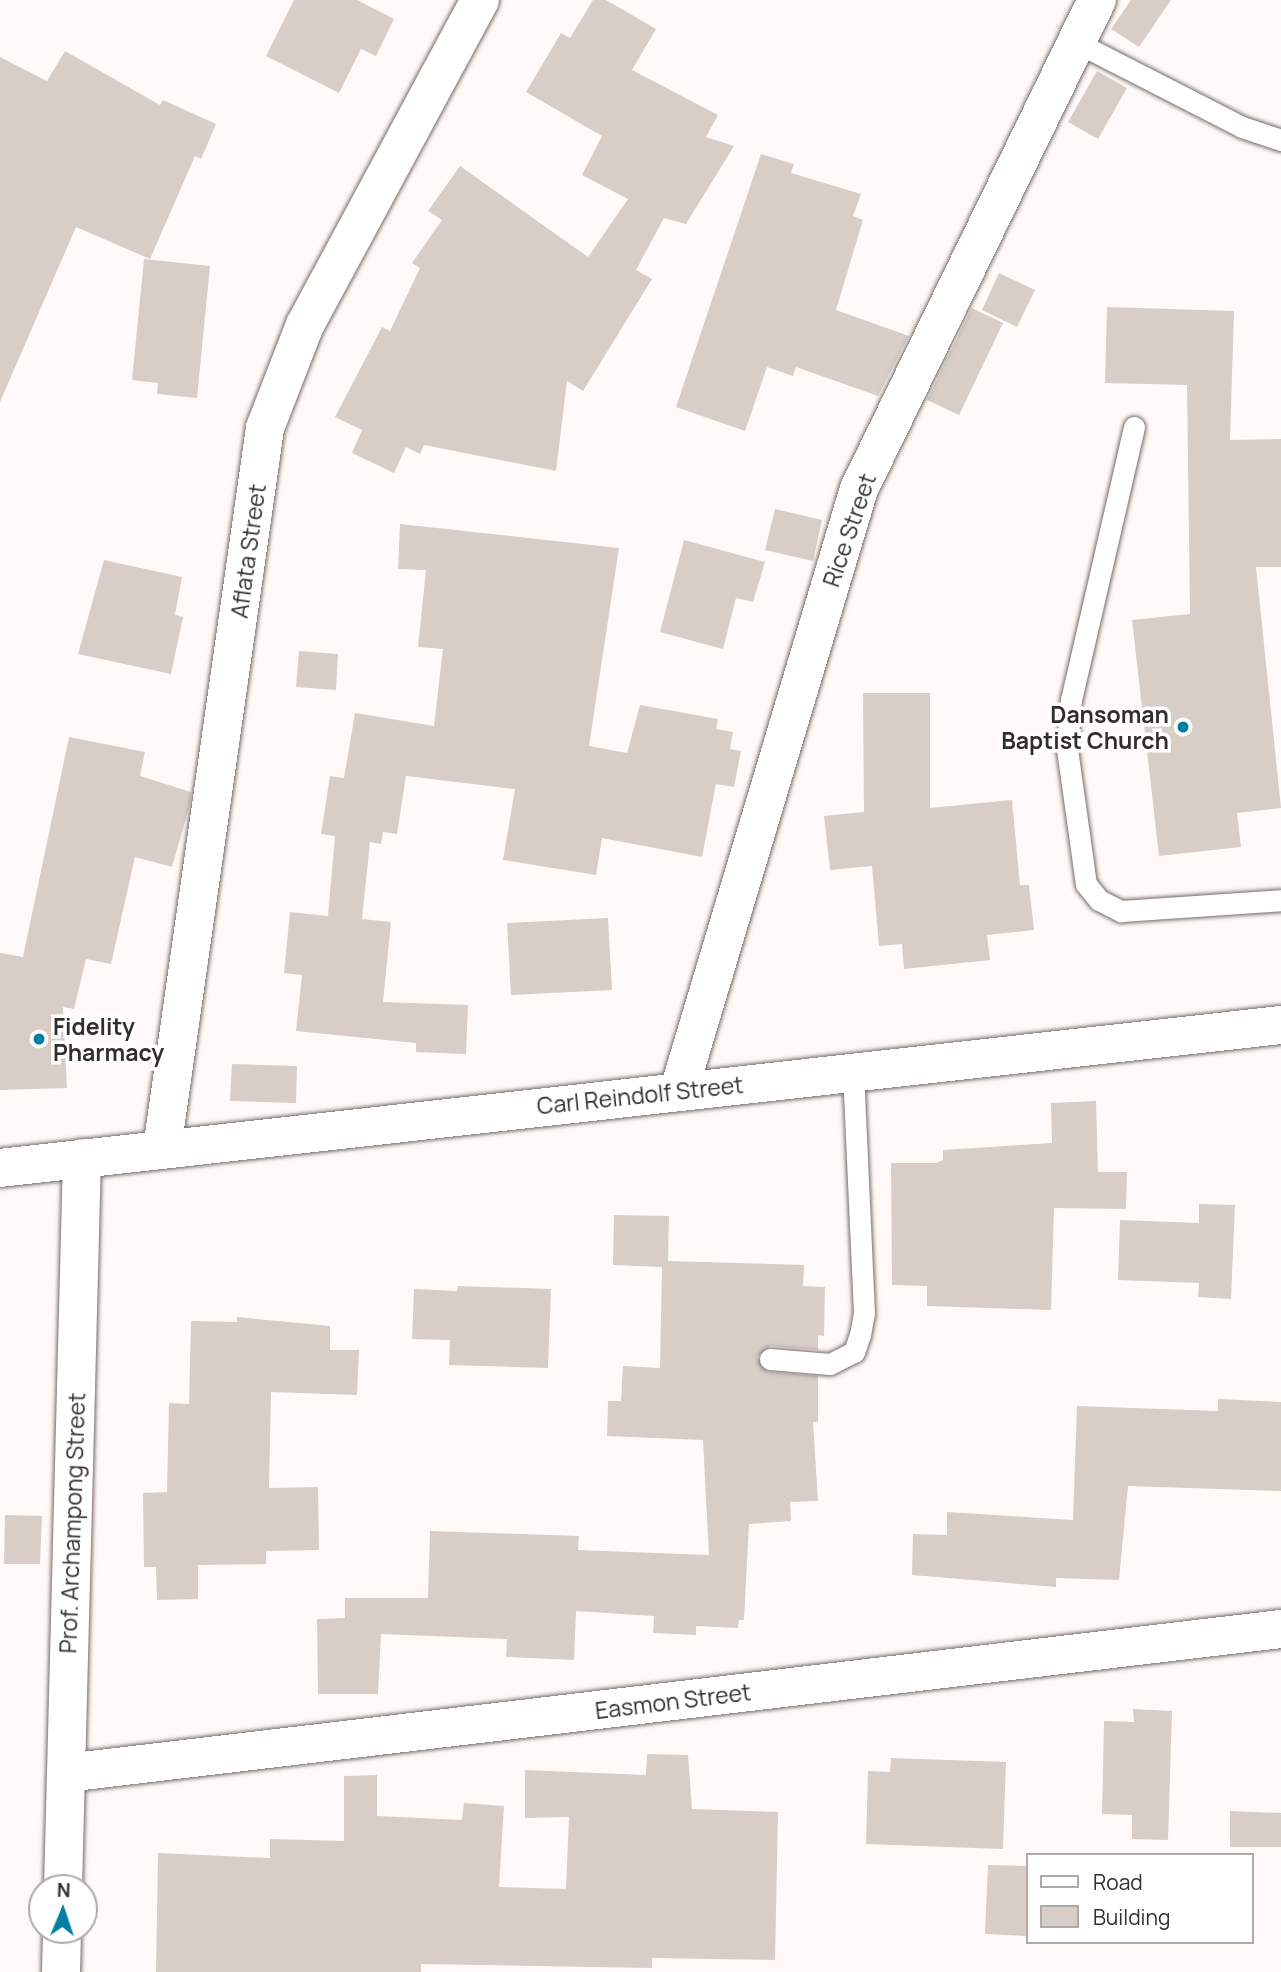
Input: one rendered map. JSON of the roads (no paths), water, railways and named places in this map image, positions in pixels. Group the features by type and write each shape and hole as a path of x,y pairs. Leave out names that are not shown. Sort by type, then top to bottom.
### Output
{"street":[{"name":"Aflata Street","path":"162,1149 265,428 305,325 480,0"},
{"name":"Rice Street","path":"679,1090 859,489 1097,0"},
{"name":"Carl Reindolf Street","path":"0,1168 679,1090 1281,1025"},
{"name":"Prof. Archampong Street","path":"63,1874 82,1158"},
{"name":"Easmon Street","path":"66,1773 1281,1629"},
{"path":"61,1972 62,1944"}],"lane":[{"path":"1076,42 1242,127 1281,141"},
{"path":"1134,427 1071,699 1067,749 1086,884 1099,900 1121,911 1281,900"},
{"path":"770,1359 830,1364 854,1352 860,1335 864,1313 853,1071"}],"place":[{"name":"Dansoman Baptist Church","path":"1183,727"},
{"name":"Fidelity Pharmacy","path":"39,1039"}]}
